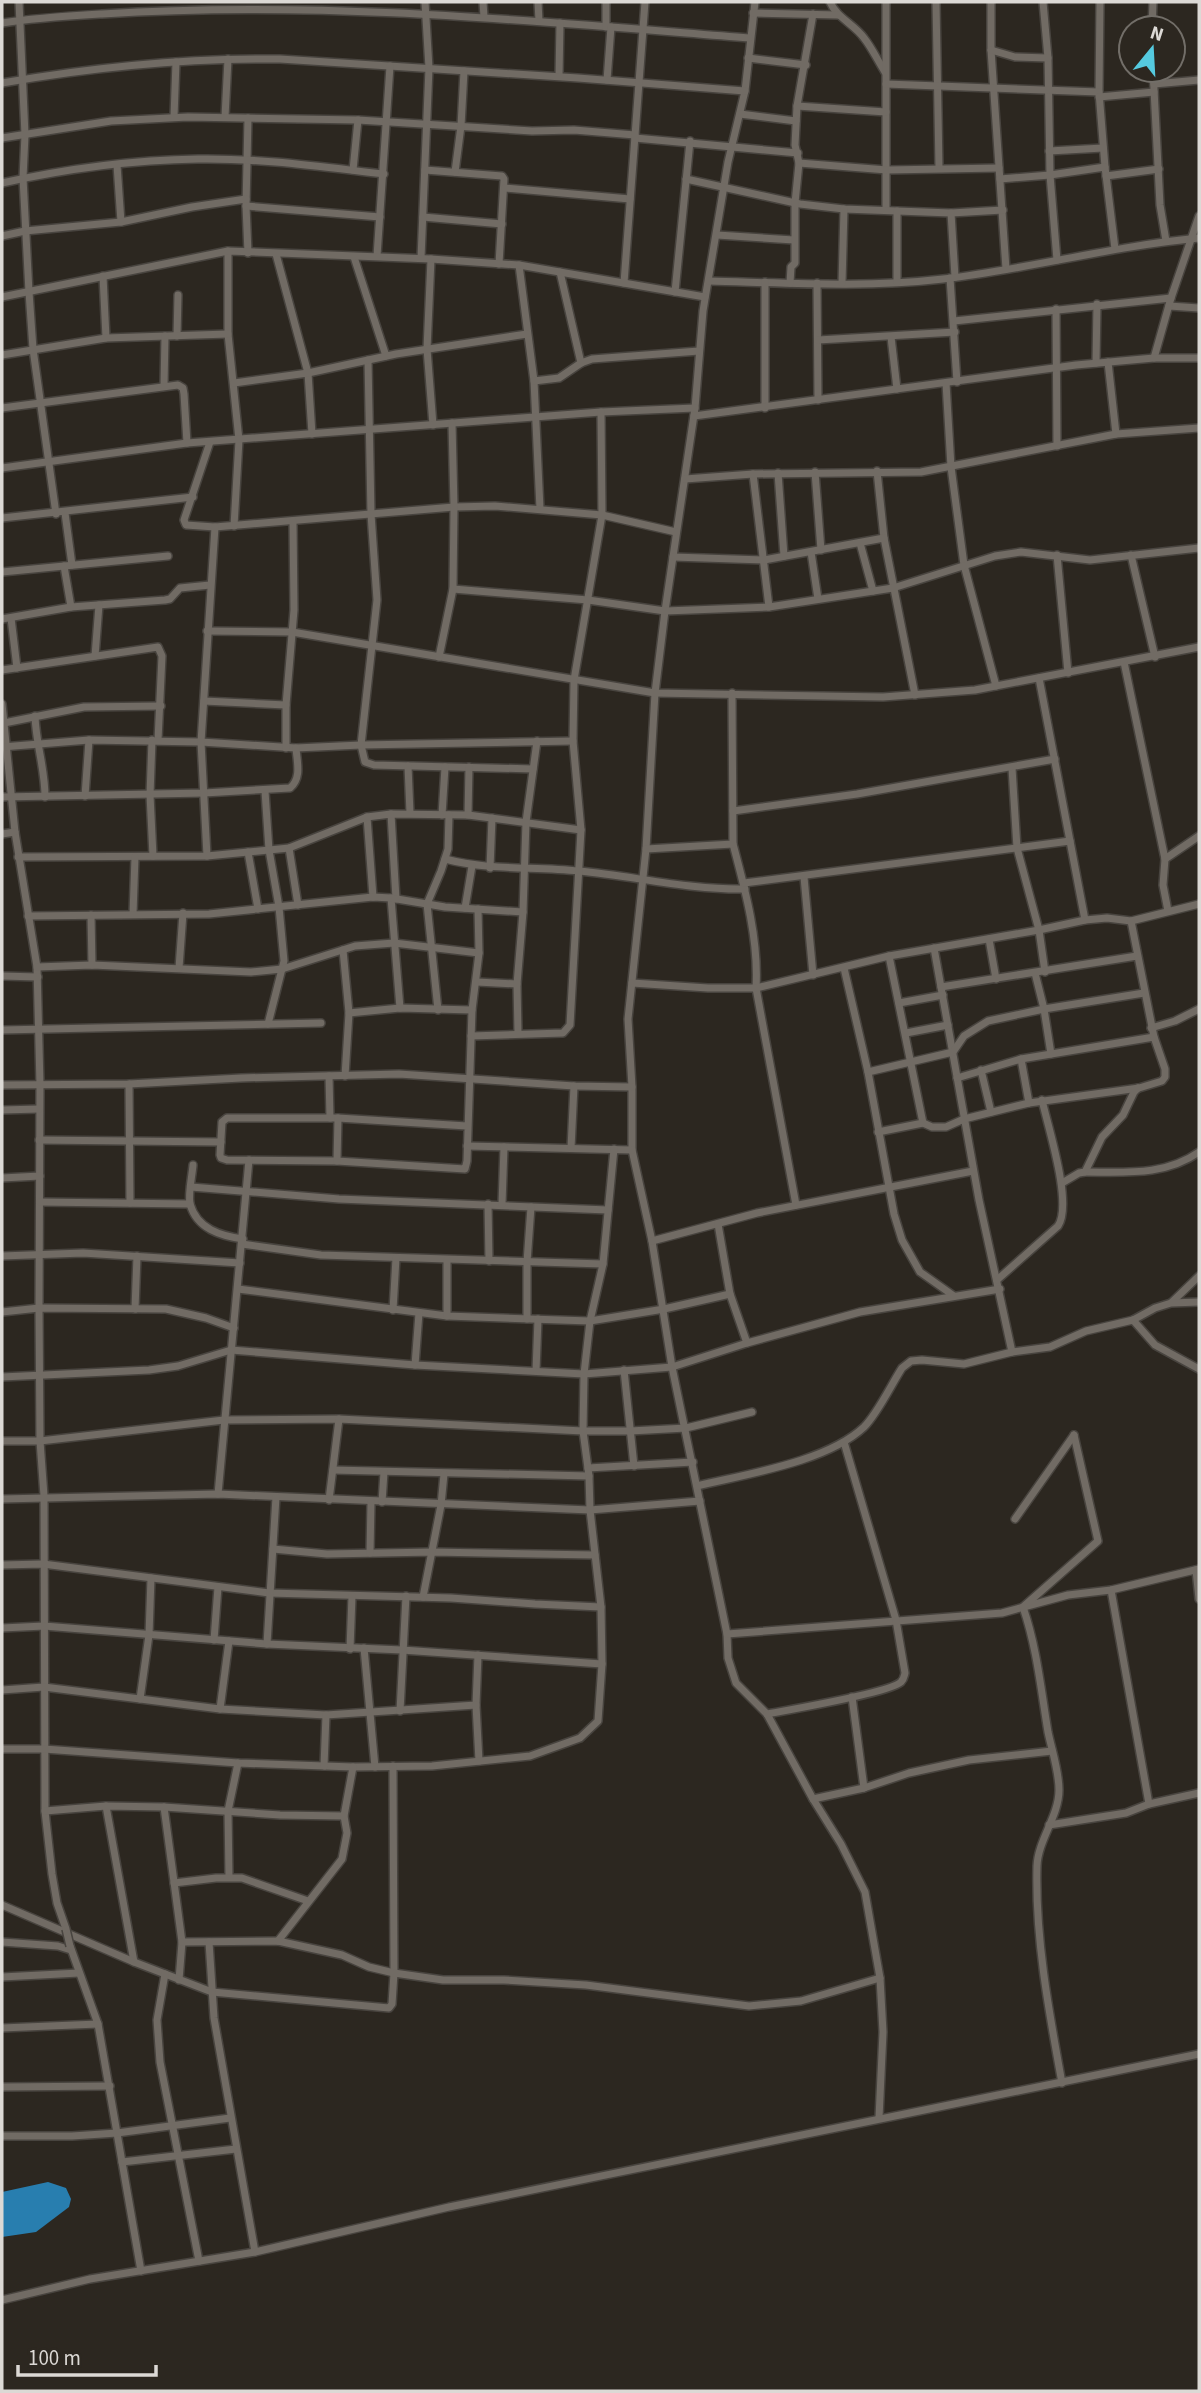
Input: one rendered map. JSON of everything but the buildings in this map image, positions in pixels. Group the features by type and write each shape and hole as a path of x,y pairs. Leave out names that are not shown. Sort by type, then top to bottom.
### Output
{"street":[{"path":"19,2 25,231 33,349 48,460 61,513 71,607"},
{"path":"421,258 429,68 425,2"},
{"path":"483,2 484,17"},
{"path":"538,2 539,21"},
{"path":"606,2 609,27 607,80"},
{"path":"624,283 645,2"},
{"path":"755,2 745,91 723,187 705,297 695,412 655,693 646,849 628,1019 632,1150 652,1241 672,1367 727,1634 729,1665 736,1683 767,1714 841,1844 865,1892 880,1978 883,2032 879,2118"},
{"path":"830,2 838,15 866,40 886,74"},
{"path":"886,2 886,210"},
{"path":"936,2 939,169"},
{"path":"991,2 993,89 1006,269"},
{"path":"1043,2 1048,58 1050,175 1058,260"},
{"path":"1100,2 1099,94 1115,248"},
{"path":"2,23 138,11 368,5 749,38"},
{"path":"753,13 838,15"},
{"path":"790,283 791,267 795,263 795,203 799,163 795,145 797,106 813,14"},
{"path":"559,76 560,23"},
{"path":"991,50 1023,58 1048,58"},
{"path":"748,58 806,65"},
{"path":"2,83 93,68 228,59 280,59 559,76 745,91"},
{"path":"225,117 228,59"},
{"path":"174,117 176,62"},
{"path":"377,256 390,66"},
{"path":"455,172 464,71"},
{"path":"886,84 1099,94 1199,80"},
{"path":"1154,84 1160,205 1166,241"},
{"path":"797,106 886,112"},
{"path":"740,114 796,121"},
{"path":"2,138 111,121 225,117 427,123 532,131 574,130 798,153"},
{"path":"248,118 248,253"},
{"path":"353,170 358,120"},
{"path":"675,292 690,141"},
{"path":"1049,152 1103,148"},
{"path":"2,183 117,164 197,159 248,160 384,174"},
{"path":"799,163 887,170 999,168"},
{"path":"117,164 121,222"},
{"path":"1000,178 1158,169"},
{"path":"425,170 504,178 499,264"},
{"path":"687,179 795,203 845,209 951,213 1003,210"},
{"path":"505,188 630,199"},
{"path":"2,236 25,231 121,222 192,207 246,202 380,217"},
{"path":"842,283 845,209"},
{"path":"897,211 897,282"},
{"path":"951,213 957,382"},
{"path":"1154,358 1170,302 1195,238 1199,216"},
{"path":"423,217 502,224"},
{"path":"717,235 794,240"},
{"path":"709,281 842,283 953,278 1115,248 1195,238"},
{"path":"2,297 228,251 431,258 519,265 705,297"},
{"path":"228,251 228,334 239,440 234,526"},
{"path":"276,254 308,373 312,434"},
{"path":"354,257 386,356"},
{"path":"431,258 427,349 433,425"},
{"path":"519,265 534,381 540,509"},
{"path":"560,272 581,363"},
{"path":"103,276 106,338"},
{"path":"765,282 765,408"},
{"path":"817,283 818,400"},
{"path":"177,295 177,336"},
{"path":"954,321 1097,304 1170,302 1199,308"},
{"path":"1096,363 1097,304"},
{"path":"1056,309 1056,446"},
{"path":"818,340 955,332"},
{"path":"2,355 106,338 228,334"},
{"path":"234,383 308,373 386,356 527,334"},
{"path":"164,386 165,336"},
{"path":"891,337 897,389"},
{"path":"534,381 559,377 592,359 699,351"},
{"path":"2,468 187,443 601,412 695,412 765,408 1096,363 1154,358 1199,358"},
{"path":"368,360 371,514 377,580 373,646 361,745 363,759 367,764 533,769"},
{"path":"1108,362 1116,434"},
{"path":"946,383 951,467 964,565 996,686"},
{"path":"2,408 178,385 183,388 187,443"},
{"path":"471,1036 563,1033 568,1029 581,830 573,741 574,680 602,515 601,412"},
{"path":"439,657 453,589 452,423"},
{"path":"685,479 778,473 921,472 1116,434 1199,428"},
{"path":"210,442 184,523 215,527 234,526 454,507 495,506 602,515 676,532"},
{"path":"877,471 884,538 915,695"},
{"path":"815,472 821,550"},
{"path":"778,473 784,556"},
{"path":"753,474 769,607"},
{"path":"2,518 193,497"},
{"path":"286,748 286,705 292,632 293,521"},
{"path":"207,856 201,741 215,527"},
{"path":"673,557 764,560 884,538"},
{"path":"860,543 873,592"},
{"path":"453,589 588,600 665,611 769,607 893,588 995,556 1021,552 1107,560 1199,548"},
{"path":"811,552 818,600"},
{"path":"1057,555 1068,673"},
{"path":"1131,555 1155,657"},
{"path":"2,572 168,556"},
{"path":"2,619 71,607 165,600 170,599 180,588 210,585"},
{"path":"95,656 99,605"},
{"path":"11,618 17,668"},
{"path":"207,631 292,632 655,693 883,697 996,686 1199,647"},
{"path":"2,670 158,647 162,656 161,706 150,794 153,856"},
{"path":"1124,662 1165,859 1163,885 1168,911"},
{"path":"1039,678 1085,920"},
{"path":"732,693 733,844 744,886 757,962 756,988 796,1205"},
{"path":"204,701 286,705"},
{"path":"2,704 3,747 37,967 40,1028 40,1441 44,1496 46,1811 57,1903 70,1948 98,2024 141,2271"},
{"path":"4,723 84,707 161,706"},
{"path":"35,716 36,743 44,768 45,797"},
{"path":"3,747 89,740 201,741 286,748 573,741"},
{"path":"85,796 89,740"},
{"path":"518,1033 517,984 526,822 537,741"},
{"path":"2,797 204,793 290,788 298,777 296,748"},
{"path":"733,811 857,794 1055,759"},
{"path":"408,766 410,813"},
{"path":"438,1010 427,904 445,859 444,767"},
{"path":"468,816 469,767"},
{"path":"1012,768 1017,848 1039,930 1045,972"},
{"path":"265,791 284,961 268,1024"},
{"path":"18,857 207,856 289,848 368,817 410,813 492,818 581,830"},
{"path":"391,814 394,943 400,1008"},
{"path":"368,817 373,897"},
{"path":"490,868 492,818"},
{"path":"2,834 15,832"},
{"path":"1165,859 1199,836"},
{"path":"445,859 490,868 578,871 709,888 744,886 1070,841"},
{"path":"646,849 733,844"},
{"path":"289,848 298,905"},
{"path":"248,852 258,909"},
{"path":"133,914 135,857"},
{"path":"465,908 472,866"},
{"path":"804,877 813,975"},
{"path":"28,916 209,914 373,897 523,912"},
{"path":"632,983 756,988 889,956 1085,920 1107,918 1131,921 1199,904"},
{"path":"467,1126 334,1118 227,1118 222,1122 221,1158 337,1161 461,1170 466,1166 472,1010 479,953 478,909"},
{"path":"178,968 183,913"},
{"path":"91,915 92,965"},
{"path":"878,1132 923,1123 939,1127 1042,1100 1139,1088 1157,1084 1166,1077 1144,993 1131,921"},
{"path":"989,939 996,979"},
{"path":"37,967 92,965 251,972 282,969 355,946 394,943 479,953"},
{"path":"934,948 973,1171 1012,1352"},
{"path":"343,950 349,1013 345,1076"},
{"path":"889,956 923,1123"},
{"path":"899,1003 996,979 1137,956"},
{"path":"844,968 868,1072 894,1214 909,1256 920,1272 954,1296"},
{"path":"1035,973 1051,1054"},
{"path":"2,976 37,977"},
{"path":"477,982 517,984"},
{"path":"868,1072 953,1052 964,1036 988,1021 1144,993"},
{"path":"349,1013 400,1008 472,1010"},
{"path":"1152,1028 1175,1021 1199,1009"},
{"path":"2,1030 321,1023"},
{"path":"906,1033 948,1025"},
{"path":"957,1078 1021,1059 1154,1037"},
{"path":"1021,1059 1029,1103"},
{"path":"981,1070 990,1112"},
{"path":"2,1085 129,1084 398,1074 574,1086 632,1087"},
{"path":"329,1076 337,1161"},
{"path":"129,1084 130,1203"},
{"path":"571,1148 574,1086"},
{"path":"1085,1172 1102,1137 1123,1115 1139,1088"},
{"path":"997,1280 1061,1222 1063,1217 1062,1183 1042,1100"},
{"path":"2,1110 39,1109"},
{"path":"39,1140 220,1142"},
{"path":"467,1146 632,1150"},
{"path":"502,1205 504,1147"},
{"path":"2,1749 44,1749 238,1763 374,1767 530,1756 580,1738 598,1721 602,1664 601,1606 583,1431 584,1374 590,1321 603,1264 614,1149"},
{"path":"1062,1183 1085,1172 1163,1169 1199,1152"},
{"path":"218,1494 249,1160"},
{"path":"192,1165 190,1204 199,1220 216,1234 242,1241 321,1255 603,1264"},
{"path":"652,1241 796,1205 973,1171"},
{"path":"2,1178 40,1176"},
{"path":"191,1187 339,1199 608,1210"},
{"path":"40,1202 190,1204"},
{"path":"488,1204 489,1261"},
{"path":"527,1319 531,1206"},
{"path":"718,1224 730,1294 747,1343"},
{"path":"2,1256 83,1253 240,1264"},
{"path":"135,1309 137,1256"},
{"path":"393,1310 396,1258"},
{"path":"446,1316 447,1259"},
{"path":"1171,1303 1199,1276"},
{"path":"238,1289 446,1316 590,1321 664,1309 730,1294"},
{"path":"2,1377 115,1373 178,1366 231,1350 584,1374 672,1367 860,1312 1000,1289"},
{"path":"697,1486 798,1461 844,1442 866,1425 902,1368 911,1361 964,1364 1012,1352 1050,1348 1086,1331 1133,1320 1171,1303 1199,1302"},
{"path":"2,1312 39,1308 166,1309 234,1328"},
{"path":"415,1364 419,1313"},
{"path":"537,1371 538,1319"},
{"path":"1133,1320 1155,1345 1199,1369"},
{"path":"624,1370 634,1466"},
{"path":"2,1441 40,1441 224,1420 339,1419 630,1431 686,1428 752,1412"},
{"path":"329,1500 339,1419"},
{"path":"1015,1519 1074,1435 1098,1541 1023,1607"},
{"path":"767,1714 852,1697 896,1685 904,1678 896,1620 844,1442"},
{"path":"333,1470 444,1474 589,1472 693,1462"},
{"path":"382,1502 384,1472"},
{"path":"423,1597 433,1552 444,1474"},
{"path":"2,1499 218,1494 590,1510 701,1501"},
{"path":"267,1644 276,1497"},
{"path":"370,1553 371,1502"},
{"path":"273,1549 314,1553 595,1555"},
{"path":"2,1565 43,1564 269,1593 406,1596 601,1606"},
{"path":"727,1634 1002,1614 1068,1595 1111,1590 1198,1569 1199,1600"},
{"path":"140,1699 149,1635 151,1578"},
{"path":"214,1640 218,1587"},
{"path":"1111,1590 1149,1804"},
{"path":"350,1649 352,1596"},
{"path":"400,1711 406,1596"},
{"path":"1023,1607 1034,1640 1039,1683 1058,1772 1059,1792 1039,1851 1037,1865 1038,1919 1052,2030 1062,2082"},
{"path":"2,1628 44,1626 267,1644 602,1664"},
{"path":"220,1709 229,1641"},
{"path":"364,1648 374,1767"},
{"path":"478,1655 476,1705 480,1761"},
{"path":"2,1690 44,1687 220,1709 326,1715 476,1705"},
{"path":"852,1697 864,1788"},
{"path":"324,1766 326,1715"},
{"path":"813,1799 969,1760 1052,1751"},
{"path":"229,1877 228,1811 238,1763"},
{"path":"2,1905 134,1962 212,1992 389,2008 392,2004 394,1973 393,1766"},
{"path":"278,1941 342,1859 348,1833 344,1816 353,1767"},
{"path":"1049,1825 1126,1813 1149,1804 1199,1793"},
{"path":"46,1811 106,1806 344,1816"},
{"path":"106,1806 134,1962"},
{"path":"164,1807 182,1942 179,1980"},
{"path":"174,1883 229,1877 263,1884 308,1901"},
{"path":"182,1942 278,1941 342,1955 369,1967 394,1973 443,1980 504,1980 586,1985 749,2006 800,2001 880,1978"},
{"path":"2,1942 70,1948"},
{"path":"209,1942 214,2018 255,2252"},
{"path":"2,1977 79,1973"},
{"path":"165,1974 158,2013 160,2062 198,2261"},
{"path":"2,2028 98,2024"},
{"path":"2,2300 66,2284 255,2252 449,2207 1199,2054"},
{"path":"2,2087 110,2086"},
{"path":"2,2136 117,2133 230,2118"},
{"path":"122,2162 236,2149"}],"water":[{"path":"48,2182 66,2188 71,2199 69,2207 36,2232 2,2237 2,2192"}]}
